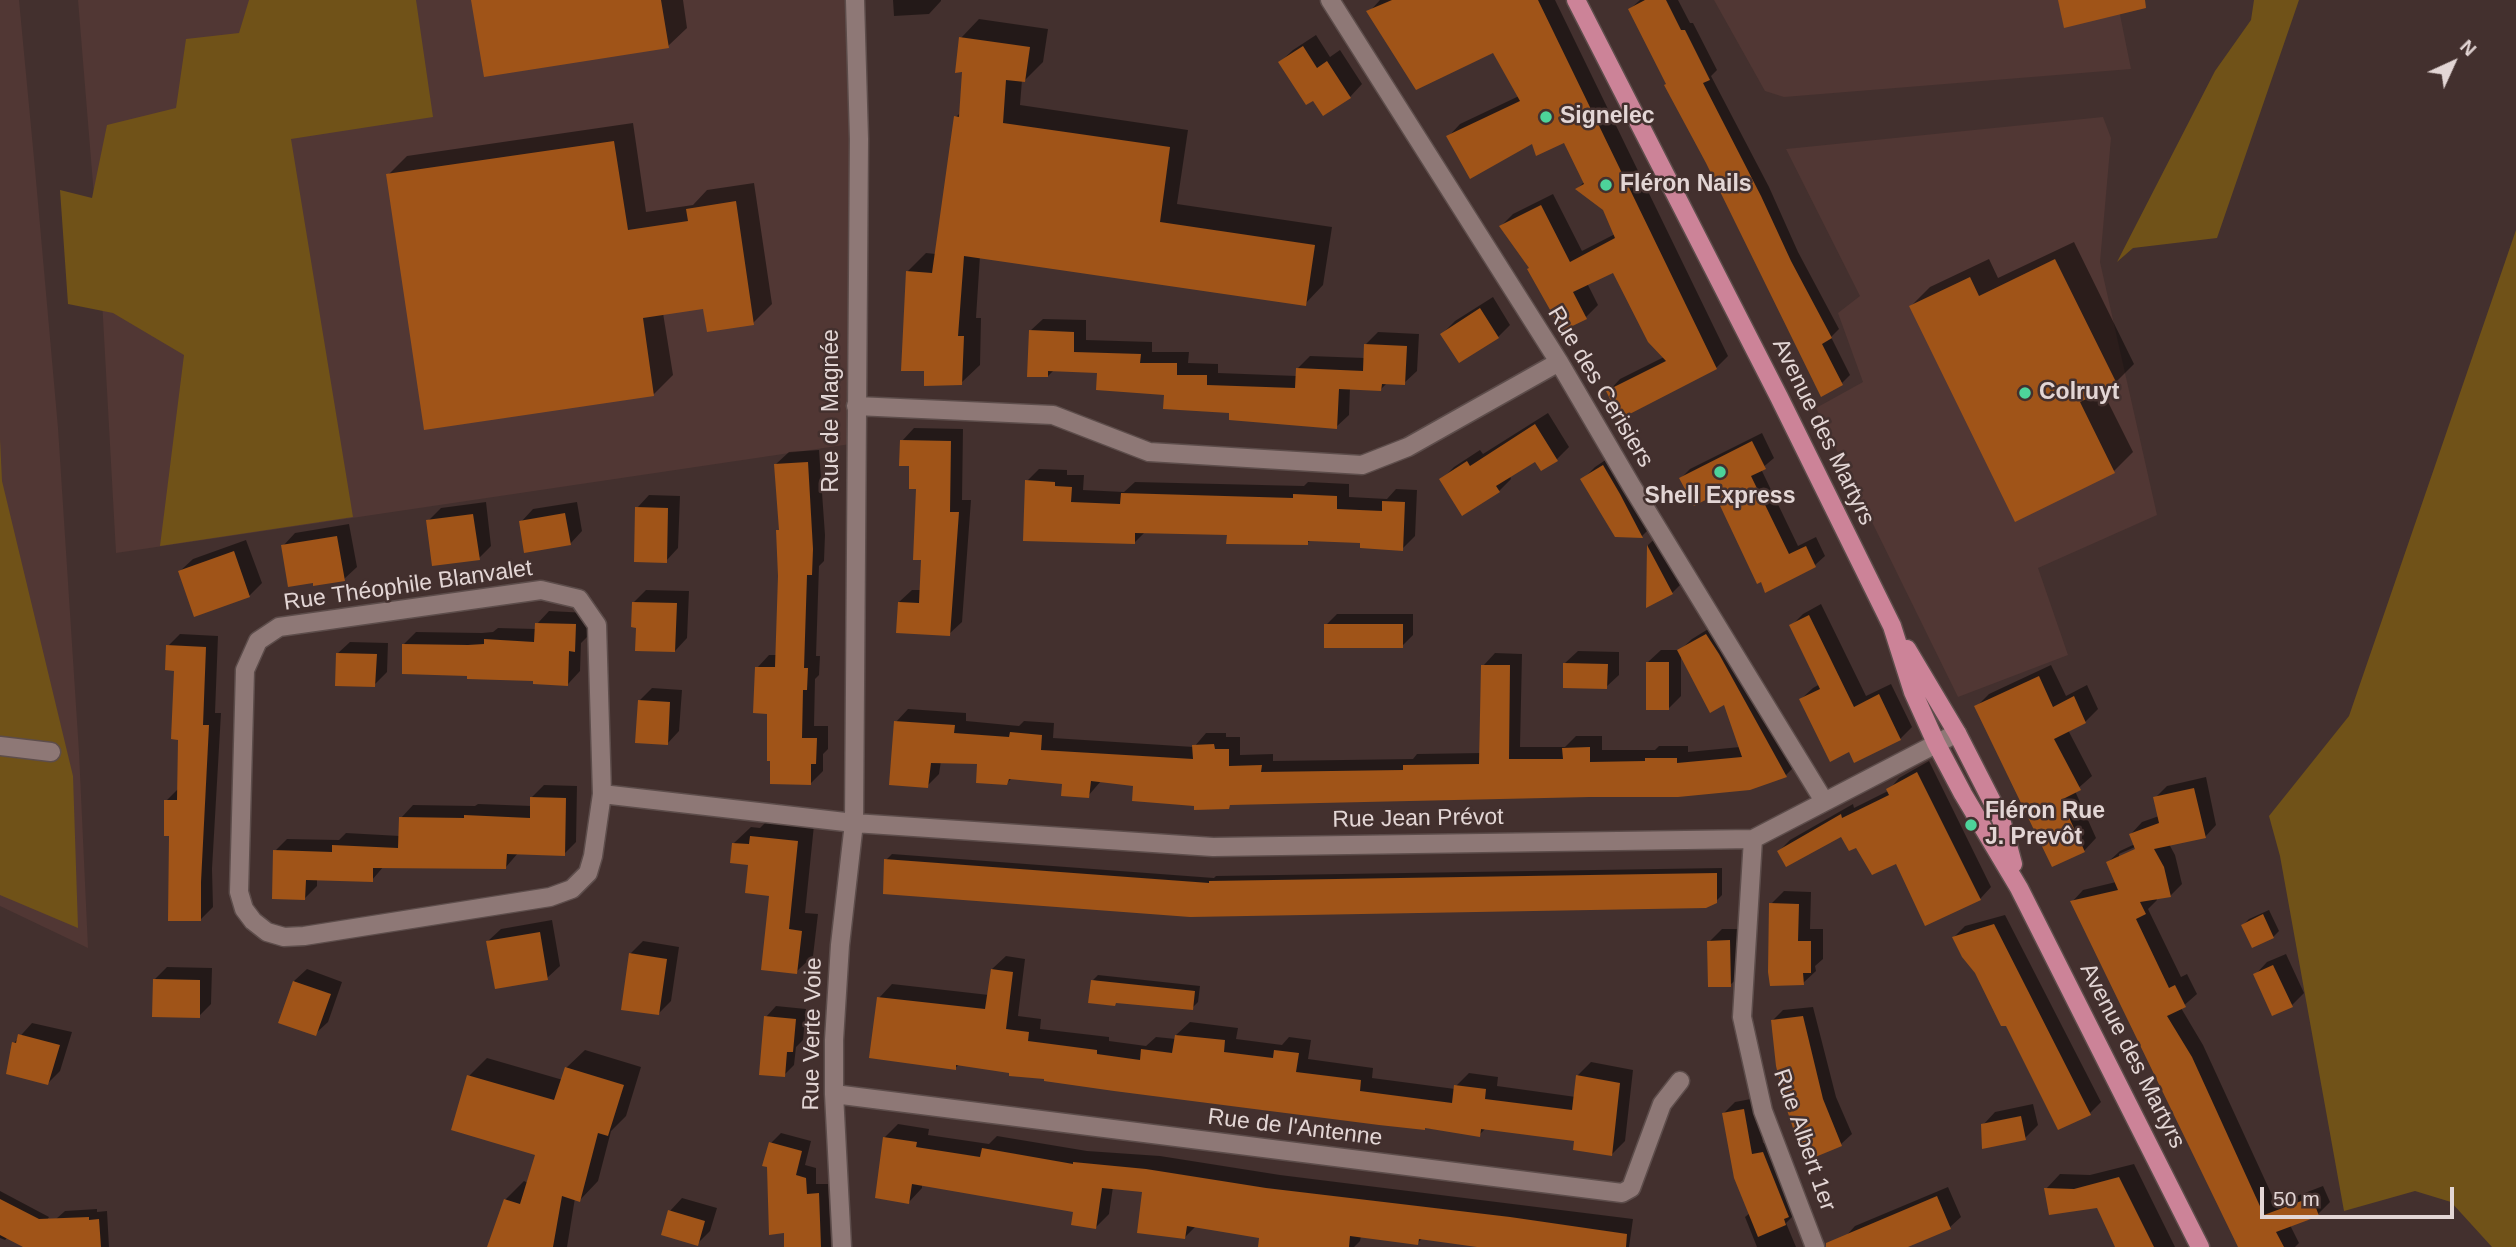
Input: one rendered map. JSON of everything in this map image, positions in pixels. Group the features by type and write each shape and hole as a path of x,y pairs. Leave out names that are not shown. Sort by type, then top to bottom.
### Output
{"main road":[{"name":"Avenue des Martyrs","path":"1576,0 1895,629 1957,733 2001,819 2019,888"},
{"name":"Avenue des Martyrs","path":"1895,629 1913,692 1936,743 2019,888 2200,1247"}],"street":[{"name":"Rue de Magnée","path":"855,0 859,139 855,823"},
{"name":"Rue des Cerisiers","path":"1330,0 1559,362 1824,801"},
{"path":"856,406 1053,415 1149,452 1362,465 1408,447 1559,362"},
{"name":"Rue Théophile Blanvalet","path":"541,590 579,599 597,625 602,794 588,873 572,889 550,897 304,936 284,937 267,932 253,922 244,909 239,892 245,670 258,641 279,627 541,590"},
{"name":"Rue Jean Prévot","path":"855,823 1213,846 1753,839 1957,733"},
{"path":"0,747 51,752"},
{"path":"602,794 855,823"},
{"name":"Rue Verte Voie","path":"842,1247 834,1040 840,945 855,823"},
{"name":"Rue Albert 1er","path":"1753,839 1742,1017 1763,1111 1815,1247"},
{"name":"Rue de l'Antenne","path":"834,1094 1622,1193 1631,1188 1662,1104 1679,1081"}],"shaded area":[{"path":"0,0 19,0 35,169 58,428 79,752 88,948 0,906"},
{"path":"78,0 865,0 864,442 116,553 101,282"},
{"path":"249,0 416,0 433,117 291,139 353,517 160,546 184,355 113,313 68,304 60,190 92,198 107,125 176,108 186,39 239,33"},
{"path":"1714,0 2117,0 2131,69 1784,97 1765,91"},
{"path":"2254,0 2299,0 2217,238 2133,248 2117,262 2215,71 2251,20"},
{"path":"2103,117 2111,138 2100,262 2157,515 2038,568 2068,655 1958,697 1816,408 1863,382 1838,313 1860,296 1786,149"},
{"path":"2516,230 2516,1247 2492,1247 2451,1202 2415,1191 2344,1211 2280,856 2269,816 2349,716"},
{"path":"0,439 2,481 73,776 78,928 0,895"}],"building":[{"path":"471,0 661,0 669,48 484,77"},
{"path":"1392,0 1538,0 1717,369 1620,419 1606,391 1666,361 1648,342 1613,273 1573,292 1587,319 1562,331 1527,269 1529,268 1499,226 1541,205 1570,262 1615,238 1603,210 1575,189 1584,184 1564,143 1536,156 1532,144 1470,179 1446,136 1520,101 1493,53 1416,90 1366,11"},
{"path":"1645,0 1666,0 1681,30 1685,30 1710,80 1703,83 1832,338 1822,344 1843,385 1821,397 1628,9"},
{"path":"2058,0 2145,0 2146,8 2064,28"},
{"path":"959,37 1030,47 1025,82 1006,80 1003,123 1170,147 1160,222 1315,245 1306,306 964,256 958,336 964,336 962,385 924,386 924,371 901,371 906,271 932,273 954,116 959,117 962,72 955,73"},
{"path":"1303,46 1317,68 1327,61 1351,98 1323,116 1313,101 1306,105 1278,62"},
{"path":"614,141 628,230 688,221 686,209 736,201 754,325 707,332 703,309 643,318 654,396 424,430 386,174"},
{"name":"Colruyt","path":"2055,259 2117,384 2080,402 2115,473 2015,522 1909,306 1970,277 1979,296"},
{"path":"1480,308 1499,338 1459,363 1440,334"},
{"path":"1029,330 1074,332 1074,352 1141,354 1140,363 1177,363 1177,375 1207,375 1207,385 1295,388 1296,368 1363,371 1364,344 1407,346 1405,385 1382,384 1381,391 1339,389 1337,429 1229,420 1229,413 1163,409 1164,395 1096,390 1097,373 1048,371 1048,377 1027,377"},
{"path":"1535,424 1558,461 1541,471 1535,462 1496,486 1500,492 1462,516 1439,479 1467,461 1470,466"},
{"path":"900,440 951,441 950,512 959,512 950,636 896,633 898,602 919,603 921,560 913,560 916,489 909,489 909,466 899,466"},
{"path":"1752,441 1766,469 1751,476 1789,554 1806,546 1816,567 1765,593 1761,582 1757,584 1715,495 1694,506 1679,478"},
{"path":"808,462 813,549 812,575 807,575 804,668 808,668 807,690 803,690 802,738 817,738 816,764 811,764 811,785 770,784 767,714 753,713 755,667 775,667 778,576 776,530 779,530 774,464"},
{"path":"1603,465 1643,538 1615,537 1580,479"},
{"path":"1025,480 1055,482 1055,486 1072,487 1071,502 1120,504 1121,493 1293,498 1293,494 1337,496 1337,509 1382,511 1382,501 1405,502 1403,551 1360,548 1360,543 1308,541 1308,545 1226,544 1227,535 1135,533 1135,544 1023,541"},
{"path":"635,507 668,508 667,563 634,562"},
{"path":"565,513 571,545 524,553 519,521"},
{"path":"473,514 480,560 432,566 426,520"},
{"path":"337,536 345,581 288,587 281,545"},
{"path":"1647,545 1673,594 1646,608"},
{"path":"234,551 250,597 194,617 178,571"},
{"path":"632,602 677,603 675,652 635,651 636,628 631,627"},
{"path":"1809,615 1854,707 1879,694 1901,740 1854,763 1849,752 1830,762 1799,699 1820,689 1789,625"},
{"path":"535,623 576,624 575,652 569,651 568,686 533,684 533,681 467,679 467,676 402,674 402,644 468,645 484,644 484,639 534,642"},
{"path":"1324,624 1403,624 1403,648 1324,648"},
{"path":"1706,634 1787,777 1750,790 1678,797 1230,805 1229,809 1194,810 1194,806 1132,801 1133,786 1091,781 1089,798 1061,796 1062,784 1009,779 1007,785 976,783 977,764 931,763 928,788 889,785 894,721 955,725 954,733 1009,737 1010,732 1042,735 1041,750 1193,759 1192,745 1214,744 1215,749 1229,749 1229,766 1262,765 1261,772 1403,770 1403,765 1479,764 1481,665 1510,665 1509,759 1563,759 1562,748 1590,747 1590,762 1677,758 1677,763 1742,757 1724,705 1710,713 1677,650"},
{"path":"166,645 206,647 203,725 209,725 201,921 168,921 169,836 164,836 164,800 177,800 178,740 171,739 174,671 165,670"},
{"path":"336,653 377,654 375,687 335,686"},
{"path":"1646,662 1669,662 1669,710 1646,710"},
{"path":"1563,663 1608,664 1607,689 1563,688"},
{"path":"2039,676 2053,707 2074,696 2086,723 2054,739 2081,790 2061,800 2085,852 2052,867 1974,706"},
{"path":"638,700 670,702 668,745 635,743"},
{"path":"1917,772 1981,900 1925,926 1896,864 1872,875 1856,848 1849,851 1841,837 1786,867 1777,851 1841,814 1842,818 1889,795 1886,789"},
{"path":"2194,788 2206,838 2154,849 2164,867 2171,897 2140,902 2146,914 2136,919 2169,988 2175,985 2186,1007 2167,1016 2192,1057 2264,1215 2312,1197 2319,1216 2276,1232 2284,1247 2238,1247 2070,901 2118,890 2106,862 2135,849 2129,834 2159,823 2153,797"},
{"path":"530,797 566,798 565,856 507,854 506,869 373,868 373,882 306,880 305,900 272,899 273,850 332,852 332,845 398,848 399,817 464,818 464,815 530,818"},
{"path":"750,836 798,841 789,929 802,931 797,974 761,970 769,896 745,893 748,865 730,863 732,843 749,844"},
{"path":"884,859 1209,883 1717,873 1717,903 1706,908 1190,917 883,894"},
{"path":"1769,903 1799,904 1798,941 1811,941 1811,973 1803,973 1804,985 1770,986"},
{"path":"2263,914 2274,938 2252,948 2241,925"},
{"path":"1994,924 2091,1115 2058,1130 2006,1026 2001,1026 1975,973 1962,957 1952,937"},
{"path":"540,932 548,980 495,989 486,941"},
{"path":"1730,940 1731,987 1708,987 1707,941"},
{"path":"629,953 667,959 659,1015 621,1010"},
{"path":"2273,965 2293,1007 2272,1016 2253,974"},
{"path":"991,969 1013,972 1006,1029 1029,1032 1028,1041 1097,1050 1097,1054 1140,1060 1141,1049 1172,1053 1175,1035 1225,1040 1224,1052 1273,1058 1274,1050 1299,1053 1296,1072 1361,1080 1360,1091 1452,1103 1454,1085 1486,1089 1485,1099 1572,1110 1576,1075 1620,1083 1612,1156 1573,1150 1574,1141 1481,1129 1480,1137 1114,1091 1009,1076 1009,1073 956,1065 956,1070 869,1058 877,997 985,1009"},
{"path":"153,979 200,980 200,1018 152,1017"},
{"path":"1091,980 1195,991 1193,1010 1088,1003"},
{"path":"293,981 331,994 316,1036 278,1023"},
{"path":"764,1016 796,1019 793,1052 787,1052 785,1077 759,1075"},
{"path":"1803,1016 1823,1099 1842,1146 1808,1160 1801,1145 1799,1146 1786,1107 1776,1066 1771,1020"},
{"path":"18,1034 60,1045 48,1085 6,1074 12,1042 16,1043"},
{"path":"565,1067 624,1085 608,1136 598,1133 580,1202 562,1196 553,1247 487,1247 504,1199 520,1204 535,1155 451,1130 467,1075 554,1100"},
{"path":"1744,1109 1752,1154 1763,1152 1789,1217 1784,1219 1786,1225 1758,1237 1734,1178 1722,1113"},
{"path":"2021,1116 2026,1140 1982,1149 1981,1124"},
{"path":"883,1137 917,1142 916,1147 980,1157 982,1148 1073,1164 1146,1169 1266,1188 1627,1234 1626,1247 1477,1247 1419,1239 1418,1245 1350,1236 1349,1247 1258,1247 1259,1238 1187,1226 1185,1239 1137,1233 1142,1192 1102,1188 1096,1229 1071,1225 1073,1212 912,1184 909,1204 875,1198"},
{"path":"769,1142 802,1151 796,1175 806,1178 807,1194 819,1193 821,1247 784,1247 784,1233 769,1235 767,1167 762,1166"},
{"path":"2119,1177 2154,1247 2115,1247 2097,1208 2049,1215 2044,1188 2074,1189"},
{"path":"1937,1196 1951,1229 1908,1247 1826,1247 1826,1243"},
{"path":"0,1199 39,1219 99,1219 101,1247 23,1247 0,1235"},
{"path":"668,1210 705,1221 698,1246 661,1235"}],"place":[{"name":"Signelec","path":"1546,117"},
{"name":"Fléron Nails","path":"1606,185"},
{"name":"Colruyt","path":"2025,393"},
{"name":"Shell Express","path":"1720,472"},
{"name":"Fléron Rue J. Prevôt","path":"1971,825"}]}
